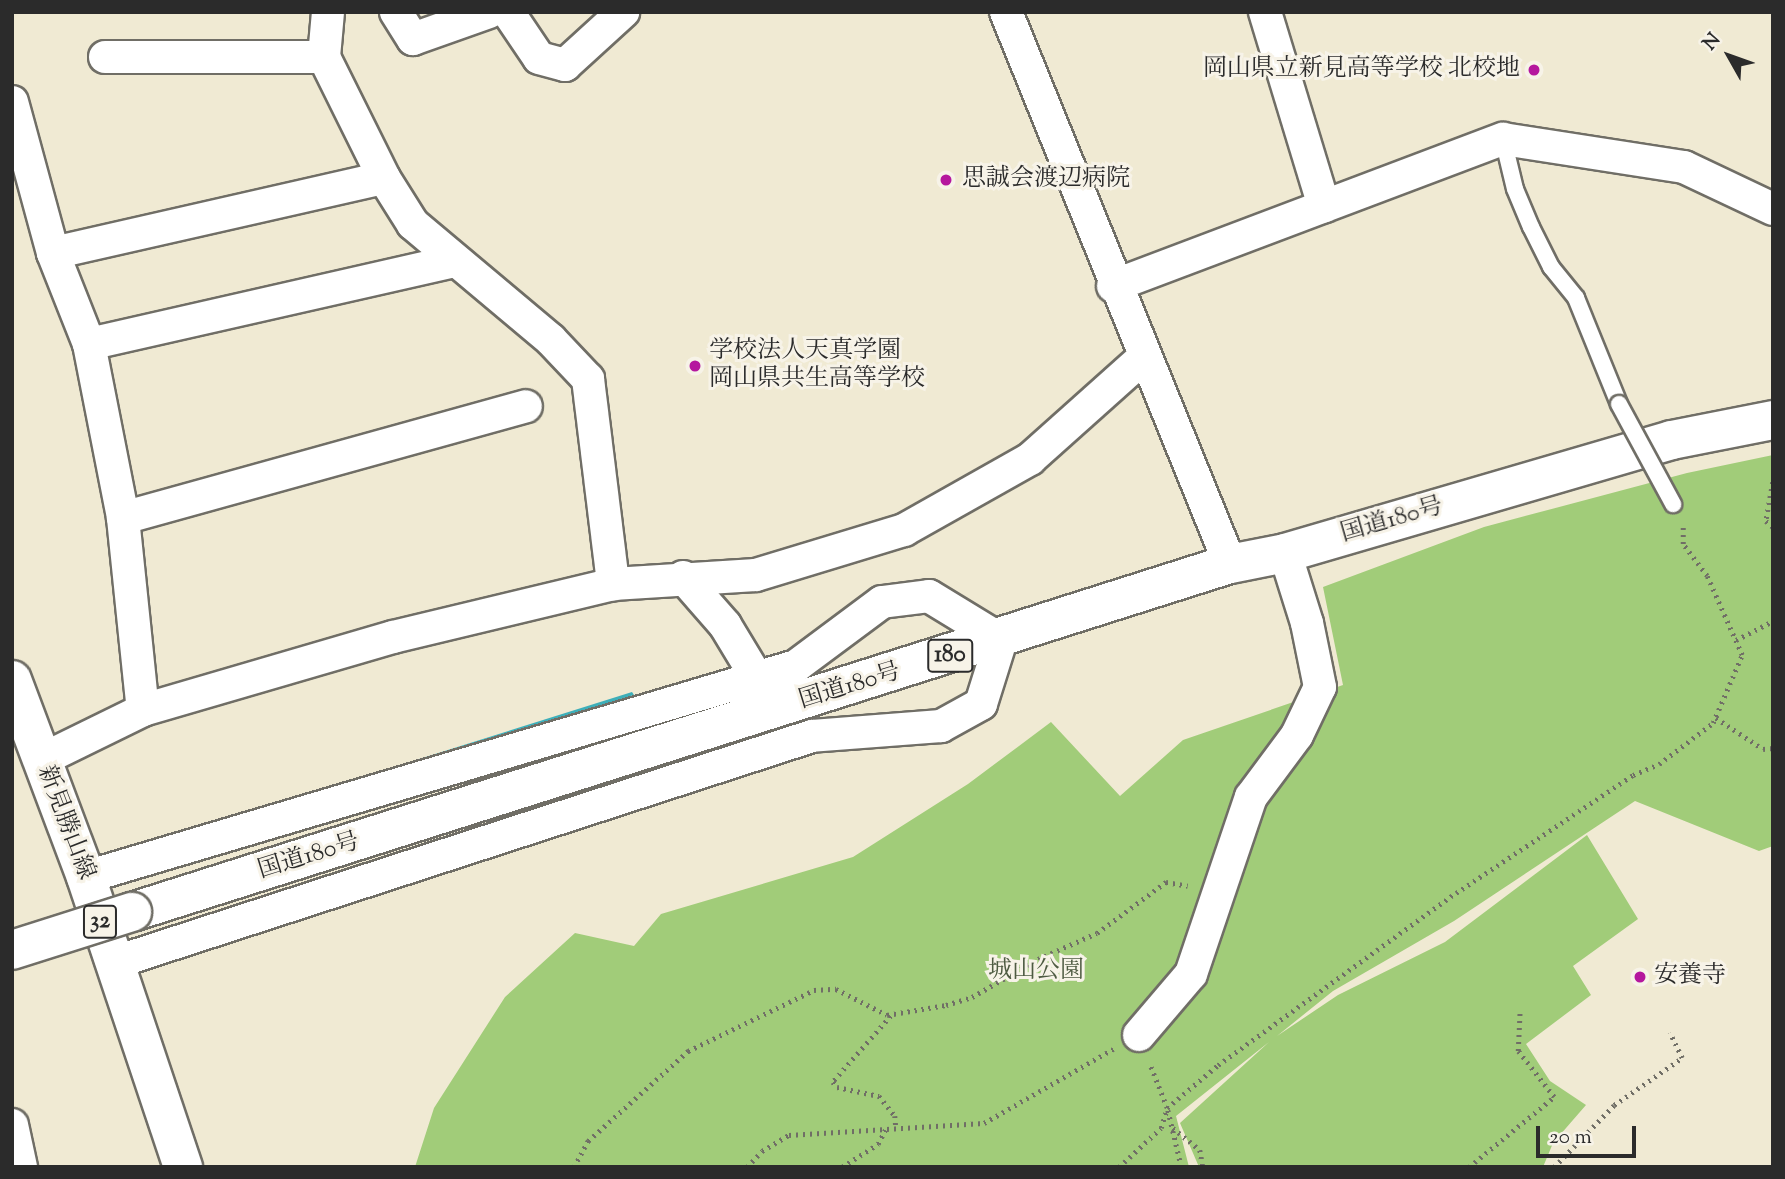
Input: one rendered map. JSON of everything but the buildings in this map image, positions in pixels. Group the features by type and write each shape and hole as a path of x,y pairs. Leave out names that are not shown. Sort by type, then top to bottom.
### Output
{"main road":[{"name":"国道180号","path":"12,950 1001,640 1230,564 1284,553 1672,440 1773,420"},
{"name":"新見勝山線","path":"12,682 86,877 183,1167"}],"street":[{"path":"328,12 324,57 384,178 413,224 453,261 551,340 588,379 613,584"},
{"path":"396,12 413,38 488,12"},
{"path":"508,12 538,58 565,65 624,12"},
{"path":"1006,12 1113,286 1145,356 1230,564"},
{"path":"1265,12 1324,205"},
{"path":"105,57 324,57"},
{"path":"12,102 53,253 89,344 123,518 143,710"},
{"path":"1113,286 1503,139 1684,167 1773,209"},
{"path":"53,253 384,178"},
{"path":"89,344 453,261"},
{"path":"41,760 143,710 393,637 613,584 683,577 756,575 904,530 1030,459 1145,356"},
{"path":"123,518 526,406"},
{"path":"1139,1035 1191,974 1251,797 1297,735 1320,687 1307,623 1284,553"},
{"path":"683,577 725,625 757,678"},
{"path":"86,877 796,666 882,601 929,596 1001,640 981,704 940,726 812,736 113,963"},
{"path":"12,1125 21,1167"}],"lane":[{"path":"1503,139 1515,189 1531,227 1551,267 1576,298 1619,404 1673,504"}],"path":[{"path":"1773,482 1766,521 1773,527"},
{"path":"1119,1167 1161,1128 1167,1108 1318,991 1573,813 1659,764 1716,718 1742,655 1707,576 1683,544 1683,523 1673,504"},
{"path":"1736,640 1773,621"},
{"path":"1716,718 1763,749 1773,748"},
{"path":"896,1128 895,1115 879,1096 837,1087 833,1082 892,1015 972,997 1029,964 1097,933 1166,882 1219,891"},
{"path":"574,1167 588,1141 688,1051 814,990 836,989 892,1015"},
{"path":"1469,1167 1554,1097 1518,1051 1520,1009"},
{"path":"1554,1167 1614,1105 1682,1058 1670,1033"},
{"path":"747,1167 762,1150 789,1135 984,1123 1139,1035 1167,1108 1181,1167"},
{"path":"1172,1127 1200,1150 1203,1167"},
{"path":"842,1167 878,1144 886,1129"}],"green space":[{"name":"城山公園","path":"1773,455 1773,846 1759,851 1635,801 1454,921 1333,991 1277,1036 1338,995 1445,942 1587,835 1638,919 1573,966 1591,995 1526,1044 1550,1081 1586,1105 1553,1143 1543,1167 1199,1167 1180,1123 1269,1042 1176,1116 1189,1167 415,1167 434,1108 505,997 575,933 634,946 661,914 853,857 968,784 1051,722 1120,796 1183,740 1343,685 1323,587 1484,527 1687,473"}],"water":[{"path":"632,692 634,695 367,780 365,776"}],"place":[{"name":"岡山県立新見高等学校 北校地","path":"1534,70"},
{"name":"思誠会渡辺病院","path":"946,180"},
{"name":"学校法人天真学園 岡山県共生高等学校","path":"695,366"},
{"name":"安養寺","path":"1640,977"}]}
